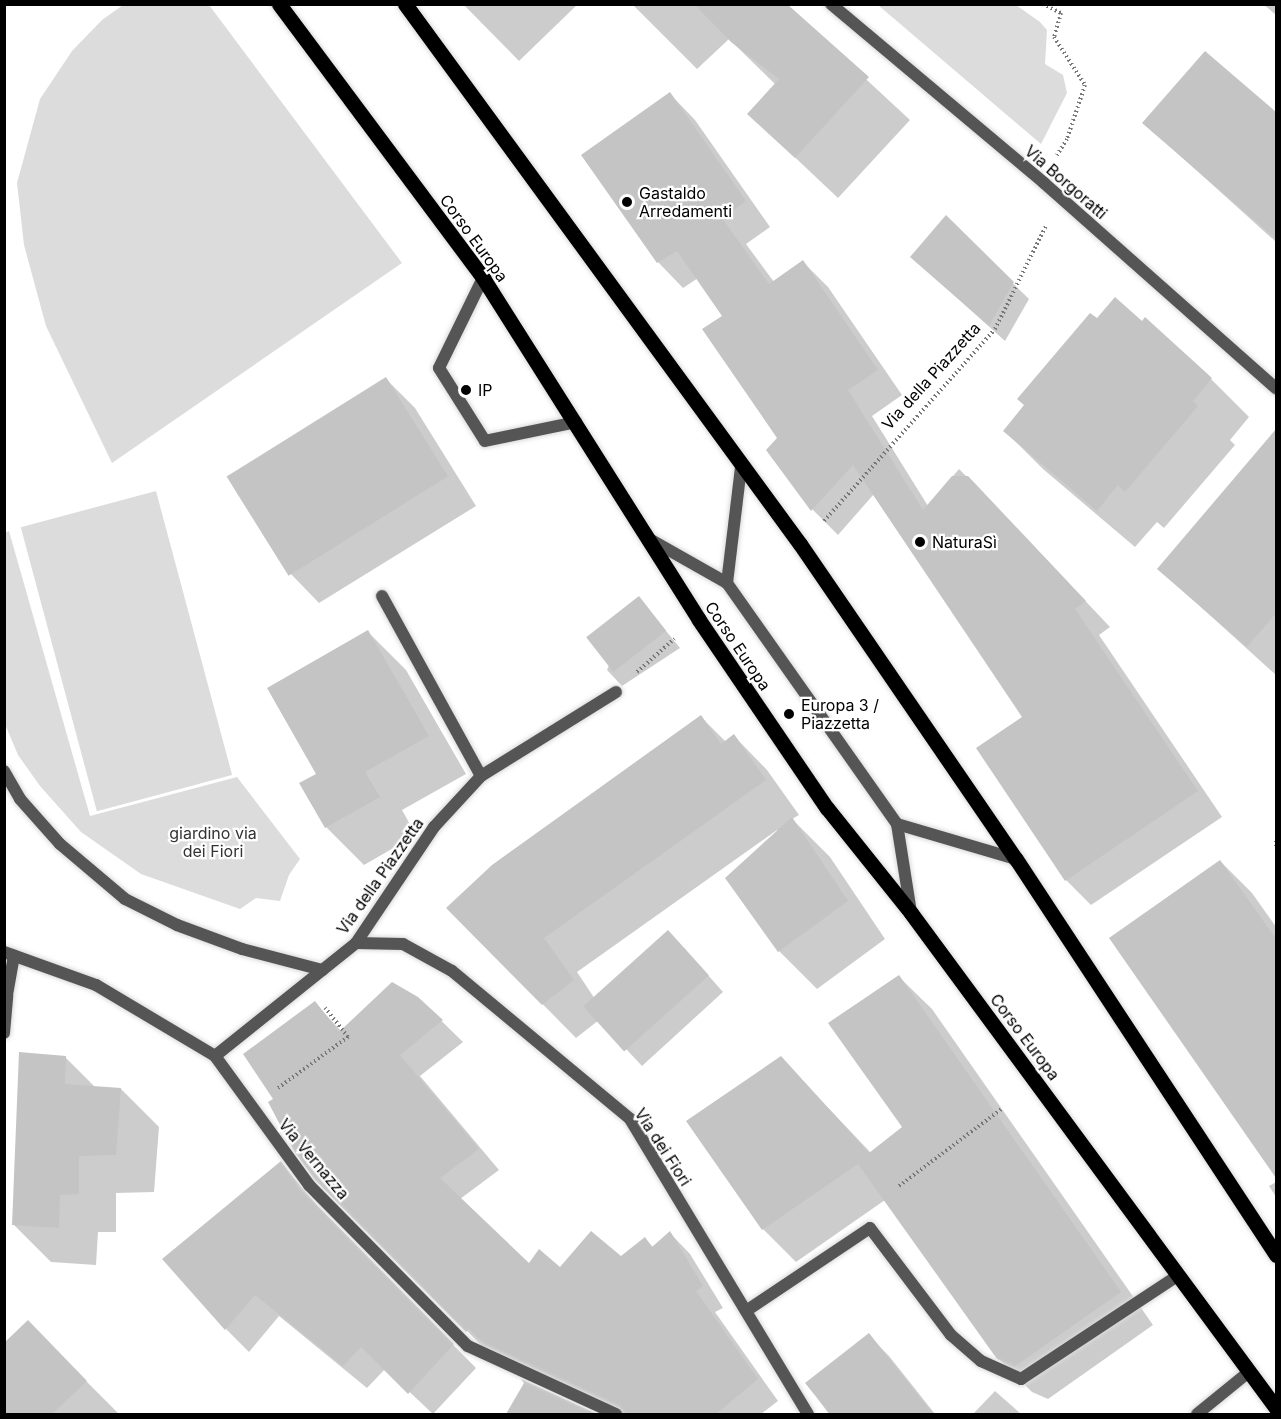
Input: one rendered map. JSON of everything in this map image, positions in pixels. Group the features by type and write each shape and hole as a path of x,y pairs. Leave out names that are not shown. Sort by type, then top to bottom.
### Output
{"main road":[{"name":"Corso Europa","path":"279,4 483,278 651,540 699,620 827,808 911,913 1276,1408"},
{"path":"405,4 741,467 800,544 1016,859 1276,1256"}],"street":[{"name":"Via Borgoratti","path":"831,4 1044,183 1276,388"},
{"path":"483,278 439,368 485,441 576,422"},
{"path":"727,583 741,467"},
{"path":"651,540 727,583 897,824 911,913"},
{"path":"382,597 481,776"},
{"name":"Via della Piazzetta","path":"215,1056 356,943 434,827 481,776 616,692"},
{"path":"4,771 20,799 60,844 125,899 177,925 242,949 322,970"},
{"path":"897,824 1016,859"},
{"name":"Via dei Fiori","path":"356,943 403,944 452,971 630,1119 808,1414"},
{"name":"Via Vernazza","path":"4,1033 9,954 96,985 215,1056 250,1108 309,1185 468,1346 616,1414"},
{"path":"746,1311 870,1228 951,1335 981,1360 1021,1379 1179,1275"},
{"path":"1197,1414 1250,1371"}],"path":[{"path":"1043,4 1061,13 1054,37 1085,84 1067,139 1055,158"},
{"name":"Via della Piazzetta","path":"815,530 995,330 1046,226"},
{"path":"1276,841 1276,846"},
{"path":"250,1108 348,1037 305,982"},
{"path":"899,1186 1004,1108"}],"green space":[{"path":"123,5 209,5 402,263 112,463 46,326 24,245 17,183 40,99 72,51 102,20"},
{"path":"878,5 1016,5 1040,22 1047,30 1045,64 1063,75 1067,93 1041,144"},
{"path":"156,491 232,775 97,811 21,527"},
{"name":"giardino via dei Fiori","path":"9,531 90,816 237,777 300,859 289,875 280,901 256,898 240,909 141,874 81,832 40,786 18,755 5,724 4,533"}],"building":[{"path":"694,4 787,4 869,77 795,158 747,114 779,79 731,42"},
{"path":"1205,51 1276,112 1276,239 1142,123"},
{"path":"670,92 746,201 722,218 769,284 803,260 878,370 848,390 923,510 952,476 968,476 1086,601 1075,609 1198,791 1065,881 976,748 1022,717 853,465 811,511 766,450 777,438 702,329 722,316 677,251 657,263 581,155"},
{"path":"946,215 1014,282 989,326 910,257"},
{"path":"1115,297 1142,321 1145,317 1212,378 1193,401 1198,406 1125,492 1118,485 1097,511 1003,431 1024,405 1017,399 1090,313 1097,318"},
{"path":"386,377 448,476 289,576 227,477"},
{"path":"1276,429 1276,613 1247,647 1157,569"},
{"path":"639,596 666,631 613,672 586,637"},
{"path":"368,630 429,736 365,772 380,797 325,828 299,783 316,774 267,688"},
{"path":"701,715 721,744 734,734 766,780 544,938 574,980 542,1005 446,908 492,865"},
{"path":"792,817 848,901 778,952 725,878"},
{"path":"1220,860 1276,939 1276,1178 1109,938"},
{"path":"668,930 709,975 624,1052 583,1006"},
{"path":"899,975 1121,1292 1014,1367 997,1359 858,1164 762,1230 686,1121 781,1056 869,1153 902,1127 828,1023"},
{"path":"392,982 418,997 443,1020 400,1055 479,1149 440,1178 529,1263 539,1249 560,1267 591,1231 621,1256 645,1237 652,1247 670,1231 703,1286 696,1291 758,1379 716,1414 624,1414 619,1407 485,1345 469,1329 466,1332 315,1180 294,1151 268,1102 273,1099 243,1054 315,1001 339,1032"},
{"path":"19,1052 66,1056 65,1084 121,1088 116,1155 79,1156 79,1194 60,1195 59,1228 12,1225"},
{"path":"281,1161 303,1191 454,1344 408,1394 361,1347 343,1366 255,1295 225,1330 162,1259"},
{"path":"28,1320 87,1381 52,1414 4,1414 4,1343"},
{"path":"869,1333 933,1414 830,1414 805,1383"},
{"path":"521,1379 597,1414 506,1414 524,1383"}],"place":[{"name":"Gastaldo Arredamenti","path":"627,202"},
{"name":"IP","path":"466,390"},
{"name":"NaturaSì","path":"920,542"},
{"name":"Europa 3 / Piazzetta","path":"789,714"}]}
